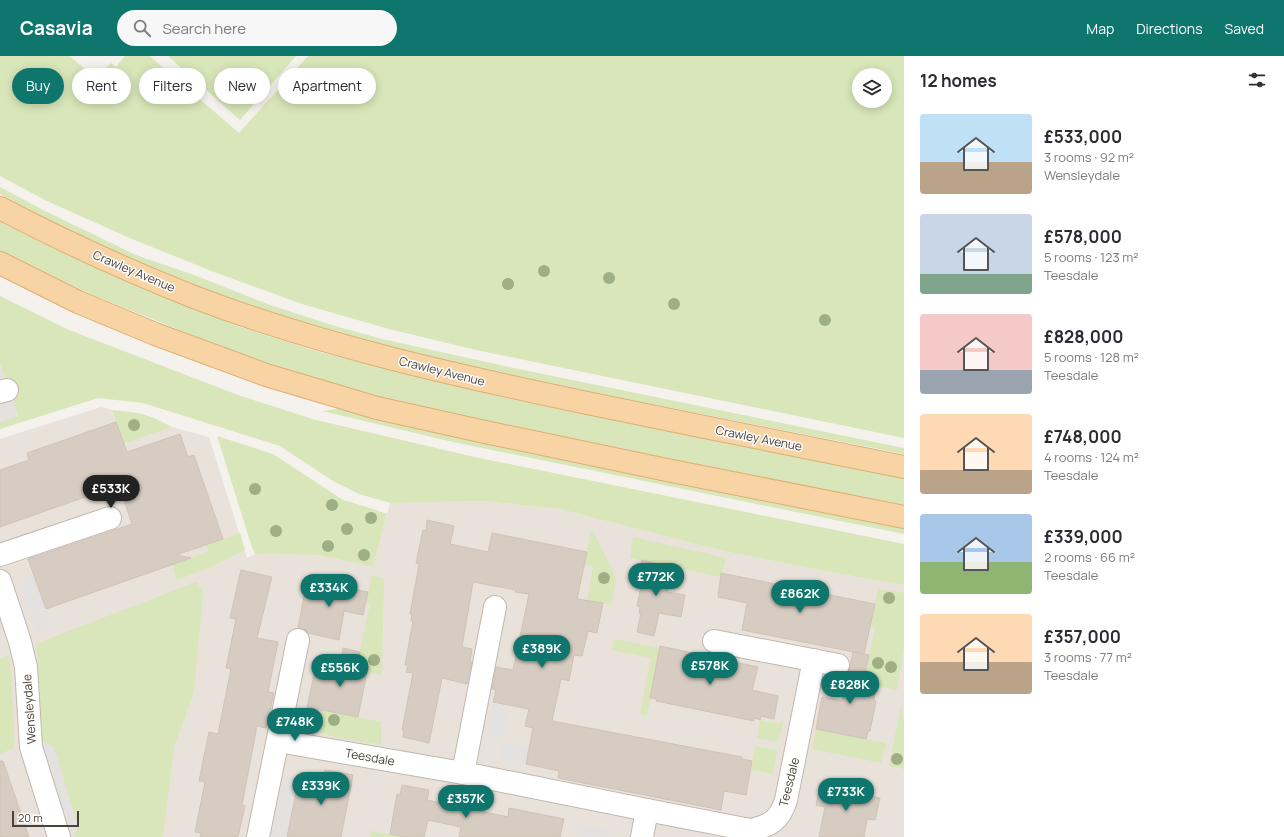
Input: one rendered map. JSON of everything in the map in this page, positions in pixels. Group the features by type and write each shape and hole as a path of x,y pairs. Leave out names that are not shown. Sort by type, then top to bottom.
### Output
{"main road":[{"name":"Crawley Avenue","path":"0,208 101,257 194,297 282,327 366,352 498,384 904,467"},
{"path":"0,264 78,302 155,334 266,375 377,408 644,465 904,517"}],"street":[{"path":"0,555 110,518"},
{"name":"Wensleydale","path":"0,581 20,642 26,667 31,747 59,837"},
{"path":"463,773 495,607"},
{"path":"258,837 298,640"},
{"path":"714,641 838,665"},
{"name":"Teesdale","path":"278,741 463,773 750,830 760,828 774,830 786,800 814,660"},
{"path":"642,837 647,810"}],"shaded area":[{"path":"0,364 18,416 1,422 0,418"},
{"path":"101,407 112,410 124,444 172,427 209,437 247,558 255,554 318,555 373,567 390,503 485,501 559,509 728,552 904,585 904,837 0,837 0,439"},
{"path":"34,575 52,626 37,632 18,581"},
{"path":"493,702 509,705 503,738 486,735"},
{"path":"42,741 54,748 77,824 75,837 72,837"},
{"path":"502,741 530,747 526,764 499,759"},
{"path":"281,775 299,778 287,837 269,837"},
{"path":"579,825 610,830 609,837 577,837"}],"green space":[{"path":"0,56 70,56 84,68 72,68 72,104 131,104 131,68 106,68 111,63 116,67 125,56 150,56 164,68 139,68 139,104 205,104 239,133 265,104 270,104 270,98 278,89 278,104 376,104 376,68 297,68 308,56 904,56 904,438 476,350 389,329 302,304 214,272 132,239 47,201 0,176"},
{"path":"168,56 296,56 286,68 278,68 278,77 270,86 270,68 214,68 214,97 206,90 206,68 182,68"},
{"path":"222,104 254,104 240,120"},
{"path":"0,187 45,211 136,255 194,275 270,305 335,326 382,339 509,367 904,448 904,454 507,375 379,345 267,311 192,284 79,236 0,194"},
{"path":"0,219 177,302 240,327 319,352 510,399 904,476 904,505 549,435 410,405 301,375 226,349 90,294 0,251"},
{"path":"0,296 69,330 238,395 316,420 479,458 904,544 904,585 728,552 559,509 485,501 390,503 359,494 333,481 280,446 143,403 98,398 0,429 0,418 1,421 18,416 0,364"},
{"path":"344,408 904,527 904,534 453,442 322,411"},
{"path":"112,410 138,413 154,418 172,427 124,444"},
{"path":"217,436 273,454 343,500 387,514 373,567 318,555 255,554"},
{"path":"591,532 594,533 616,580 611,605 587,600 593,566 584,564"},
{"path":"240,533 245,550 208,568 177,580 173,565 208,551 207,545"},
{"path":"633,537 726,558 721,577 630,558"},
{"path":"371,575 384,579 382,675 356,670 370,604 366,603"},
{"path":"196,582 203,591 194,692 174,747 163,837 75,837 77,824 54,748 42,741 38,657 35,644"},
{"path":"878,589 904,593 904,647 897,690 864,683 875,628 870,627"},
{"path":"614,639 660,648 647,716 640,714 651,658 612,650"},
{"path":"8,655 11,673 15,741 14,748 0,754 0,659"},
{"path":"901,705 904,722 904,769 889,766"},
{"path":"307,707 381,722 381,745 321,733 314,728 310,722"},
{"path":"760,720 779,724 784,721 778,742 757,738"},
{"path":"816,729 886,743 881,763 812,749"},
{"path":"755,746 777,750 773,774 751,770"},
{"path":"371,831 405,837 370,837"}],"building":[{"path":"116,422 127,452 180,434 188,457 194,455 223,539 176,555 191,558 46,609 28,559 132,524 119,485 0,527 0,470 29,460 27,453"},
{"path":"427,520 454,526 450,544 488,552 492,533 587,552 577,599 603,603 597,633 588,631 582,656 574,655 569,681 561,679 552,721 742,757 742,759 752,761 746,795 724,791 721,810 558,778 559,771 526,764 533,728 525,726 529,709 493,702 496,690 492,689 496,667 513,670 529,594 473,582 462,647 472,649 470,662 472,662 467,684 442,678 429,743 403,737 404,731 402,730 413,673 406,672 408,665 405,665 413,621 411,621 412,614 410,614 419,564 416,563 423,530 426,530"},
{"path":"642,560 667,566 664,577 671,578 667,592 685,595 681,617 659,613 654,636 637,632 641,613 639,613 640,607 637,606 641,587 637,586"},
{"path":"241,570 272,577 257,638 278,642 268,692 274,693 266,728 257,726 242,805 245,806 238,837 200,837 201,833 195,832 205,782 199,781 209,732 218,734 231,669 226,668 236,619 230,618"},
{"path":"721,573 875,604 864,654 742,630 747,603 718,597"},
{"path":"307,581 368,592 363,615 344,611 339,640 308,633 306,630 298,628"},
{"path":"660,646 758,667 752,690 778,696 774,719 761,716 760,720 754,718 754,721 656,701 657,699 650,698"},
{"path":"343,648 360,652 356,670 367,672 358,717 307,707 314,675 337,680"},
{"path":"853,652 869,655 861,691 875,694 874,700 876,701 870,731 868,731 866,739 816,729 822,697 842,701"},
{"path":"0,761 3,761 29,837 0,837"},
{"path":"325,770 353,775 341,837 287,837 299,778 323,782"},
{"path":"402,785 429,790 427,800 508,817 509,808 564,819 560,837 459,837 461,827 428,820 424,837 405,837 390,834 397,794 400,795"},
{"path":"829,785 869,793 869,796 880,798 875,820 867,819 864,837 819,837 825,807 816,805 820,786 828,788"}]}
